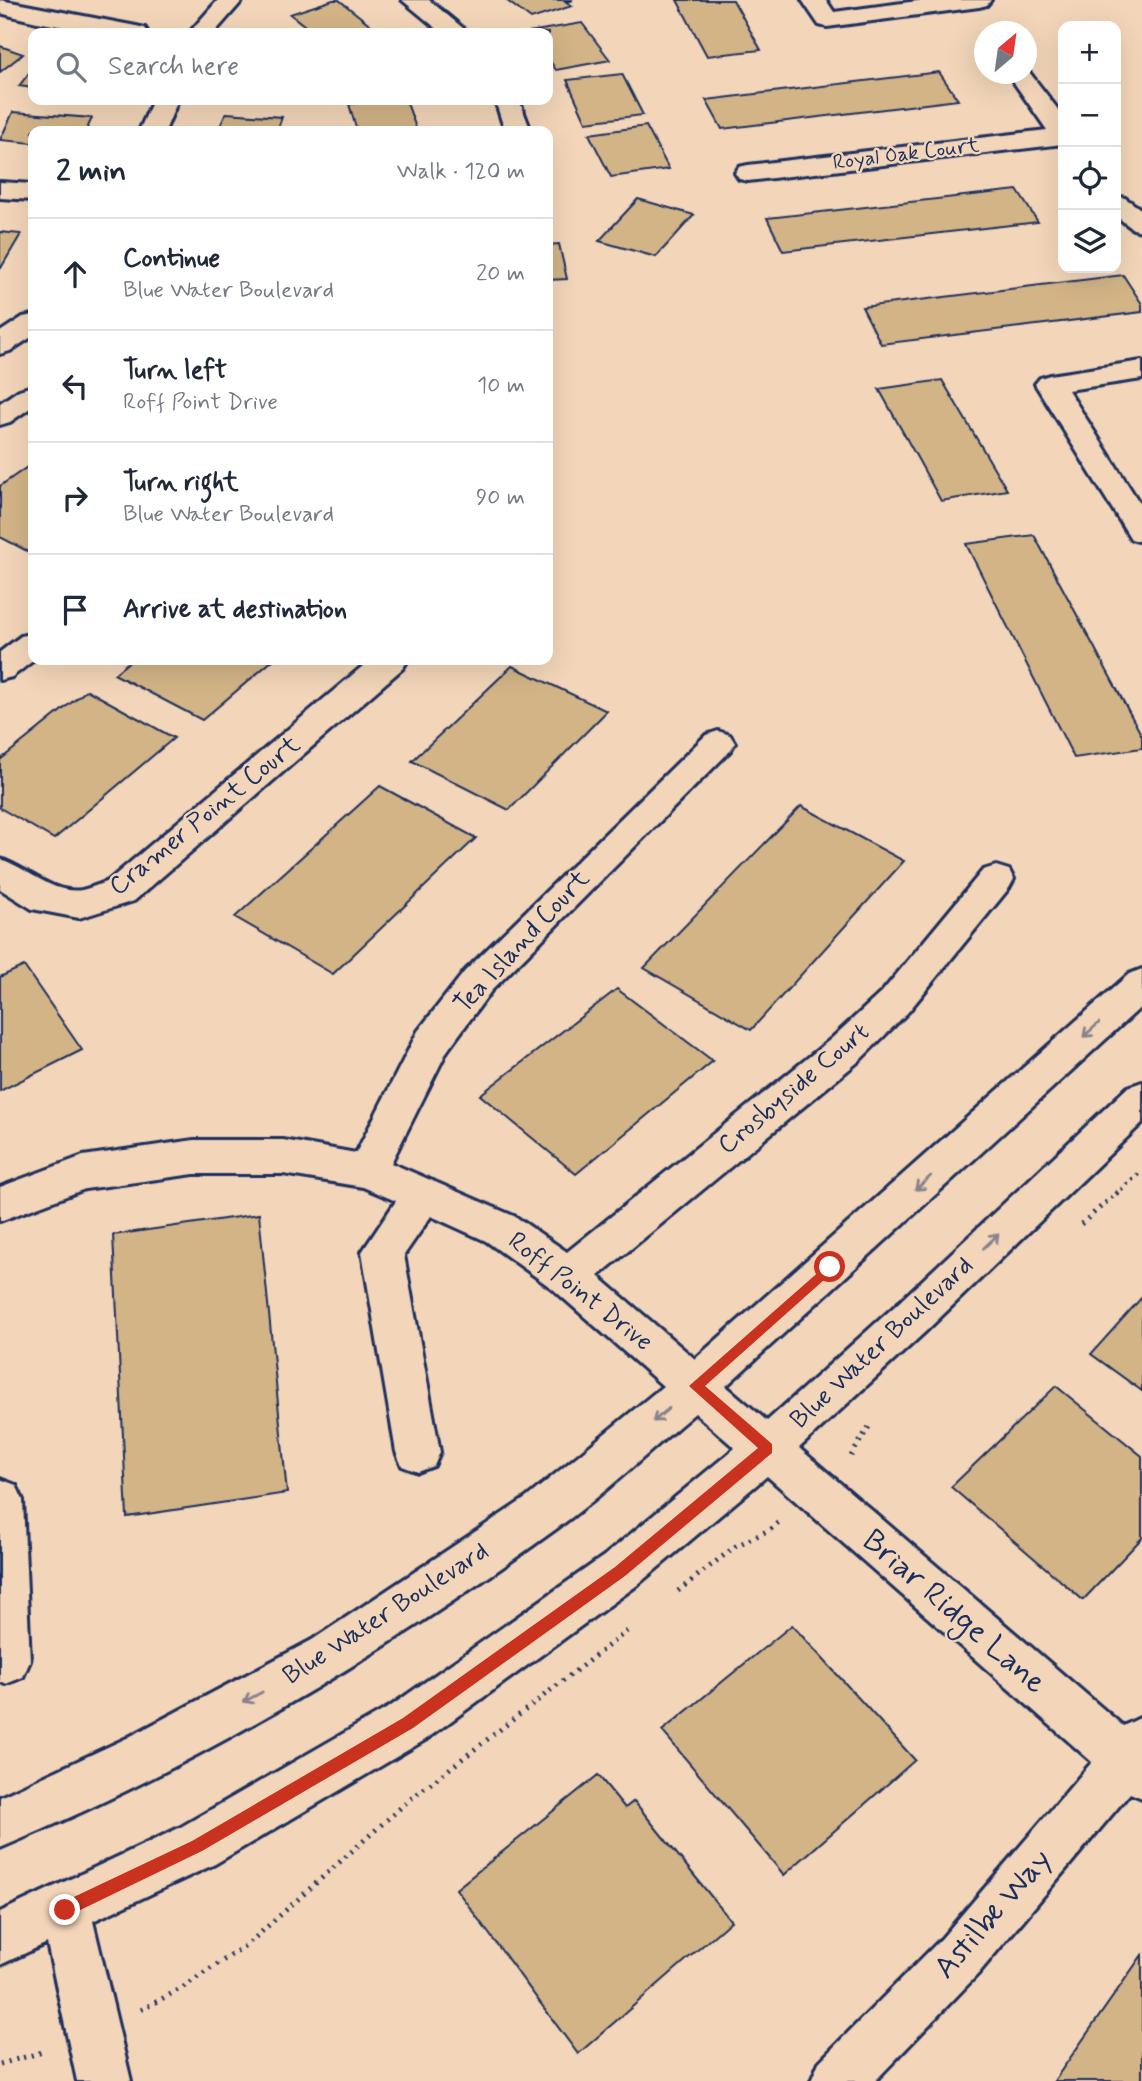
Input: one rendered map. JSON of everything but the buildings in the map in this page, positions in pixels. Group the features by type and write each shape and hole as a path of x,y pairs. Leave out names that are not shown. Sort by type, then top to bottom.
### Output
{"street":[{"path":"206,28 231,0"},
{"path":"414,0 450,28"},
{"path":"814,0 827,20 977,8"},
{"path":"0,6 47,18 106,28"},
{"path":"1027,84 1058,128"},
{"path":"154,126 164,105"},
{"path":"509,105 516,126"},
{"name":"Royal Oak Court","path":"748,173 1058,136"},
{"path":"0,190 28,192"},
{"path":"1121,208 1142,223"},
{"path":"0,345 28,326"},
{"path":"1142,370 1051,384 1142,531"},
{"path":"0,416 28,397"},
{"path":"0,669 28,648"},
{"name":"Cramer Point Court","path":"0,872 45,900 79,904 121,891 385,665"},
{"name":"Tea Island Court","path":"367,1171 432,1042 478,981 718,743"},
{"name":"Crosbyside Court","path":"568,1276 845,1050 895,1002 996,879"},
{"name":"Blue Water Boulevard","path":"0,1823 144,1755 329,1656 542,1513 695,1386 1142,984"},
{"name":"Blue Water Boulevard","path":"0,1939 197,1846 408,1723 620,1571 768,1448 920,1309 1142,1098"},
{"name":"Roff Point Drive","path":"0,1203 83,1173 194,1157 283,1157 367,1171 501,1229 568,1276 768,1448"},
{"path":"418,1452 383,1252 424,1194"},
{"name":"Briar Ridge Lane","path":"768,1448 1137,1758"},
{"path":"0,1500 6,1661"},
{"name":"Astilbe Way","path":"838,2081 960,1956 1137,1758"},
{"path":"65,1910 104,2081"}],"path":[{"path":"670,1597 736,1546 771,1529"},
{"path":"138,2011 182,1988 249,1943 408,1801 638,1622"},
{"path":"0,2063 46,2052"}],"route":[{"path":"65,1910 197,1846 408,1723 620,1571 768,1448 695,1386 830,1267"}]}
